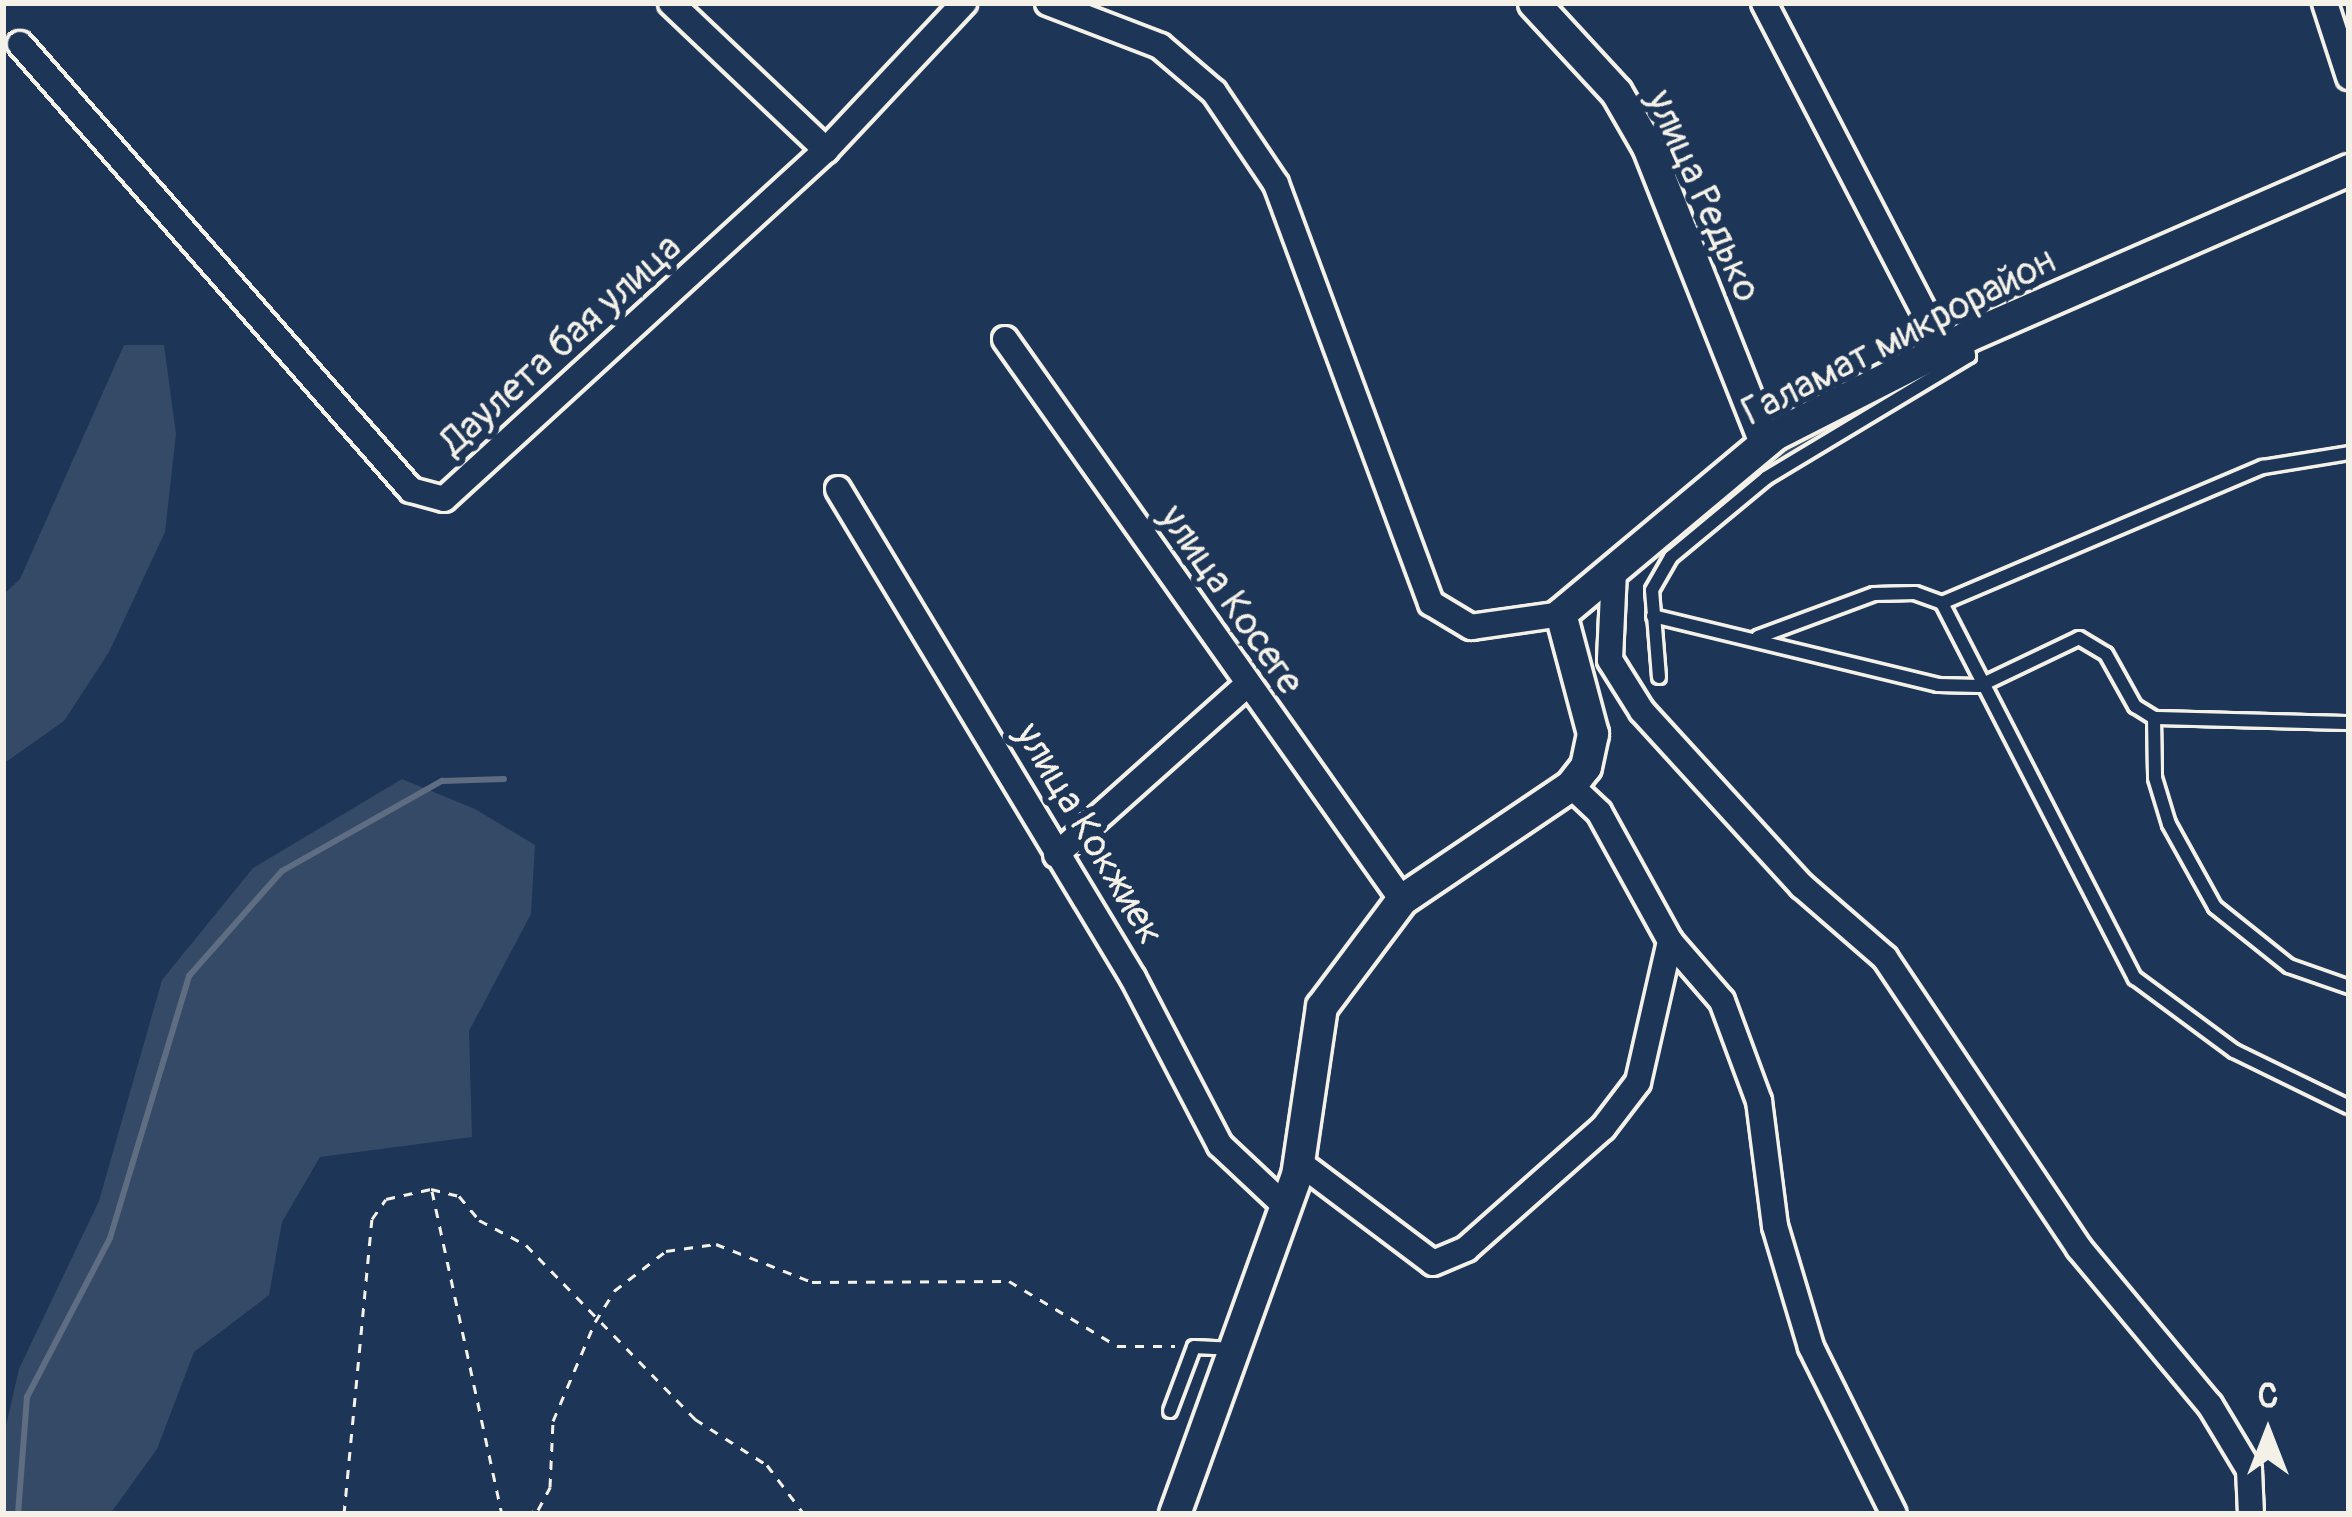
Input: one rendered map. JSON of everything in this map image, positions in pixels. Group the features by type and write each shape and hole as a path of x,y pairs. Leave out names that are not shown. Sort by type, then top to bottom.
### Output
{"street":[{"path":"671,3 826,150"},
{"name":"Даулета бая улица","path":"20,44 411,490 444,499 826,150 964,3"},
{"path":"1048,3 1160,46 1214,92 1276,184 1430,603 1471,627 1561,614 1593,734 1586,767 1571,786 1402,900 1322,1006 1300,1163 1175,1514"},
{"name":"улица Редько","path":"1534,3 1616,94 1648,147 1765,443"},
{"path":"1764,3 1955,344"},
{"path":"2325,3 2349,77"},
{"name":"Галамат микрорайон","path":"1561,614 1765,443 1955,344 2349,170"},
{"name":"улица Косеге","path":"1005,338 1246,686 1402,900"},
{"name":"улица Кокжиек","path":"838,488 945,656 1056,855 1133,978 1220,1145 1286,1208"},
{"path":"1614,571 1610,660 1642,711 1802,886 1885,958 2078,1248 2210,1406 2249,1470 2251,1514"},
{"path":"1056,855 1246,686"},
{"path":"1571,786 1599,812 1670,941 1722,1001 1760,1101 1775,1226 1811,1347 1894,1514"},
{"path":"1300,1163 1433,1263 1466,1249 1603,1127 1638,1082 1670,941"}],"lane":[{"path":"1658,677 1652,590 1671,557 1766,478 1969,356 1955,344"},
{"path":"1942,603 2263,467 2349,453"},
{"path":"1757,637 1874,594 1915,592 1942,603 1978,686 2135,978 2234,1051 2349,1106"},
{"path":"1653,616 1757,637 1938,685 1978,686 2078,638 2106,654 2135,706 2154,718 2349,723"},
{"path":"2154,718 2156,778 2169,824 2215,907 2289,966 2349,987"},
{"path":"1170,1411 1195,1347 1236,1349"}],"path":[{"path":"431,1190 502,1514"},
{"path":"344,1514 372,1219 386,1199 431,1190 459,1196 479,1220 526,1245 595,1322 694,1419 767,1465 804,1514"},
{"path":"525,1514 538,1510 550,1487 553,1421 595,1322 614,1291 667,1251 716,1244 812,1282 1009,1281 1117,1346 1195,1347"}],"shaded area":[{"path":"124,345 164,345 176,434 165,532 109,652 64,721 3,764 3,595 20,579"},
{"path":"1938,356 1941,373 1784,456 1681,543 1675,532 1776,443"},
{"path":"402,779 475,809 535,845 531,914 469,1031 472,1137 320,1157 282,1222 269,1295 194,1352 157,1449 110,1514 3,1514 3,1439 19,1369 99,1201 162,980 253,868"}],"waterway":[{"path":"18,1514 27,1397 110,1238 189,976 282,871 442,781 504,779"}]}
